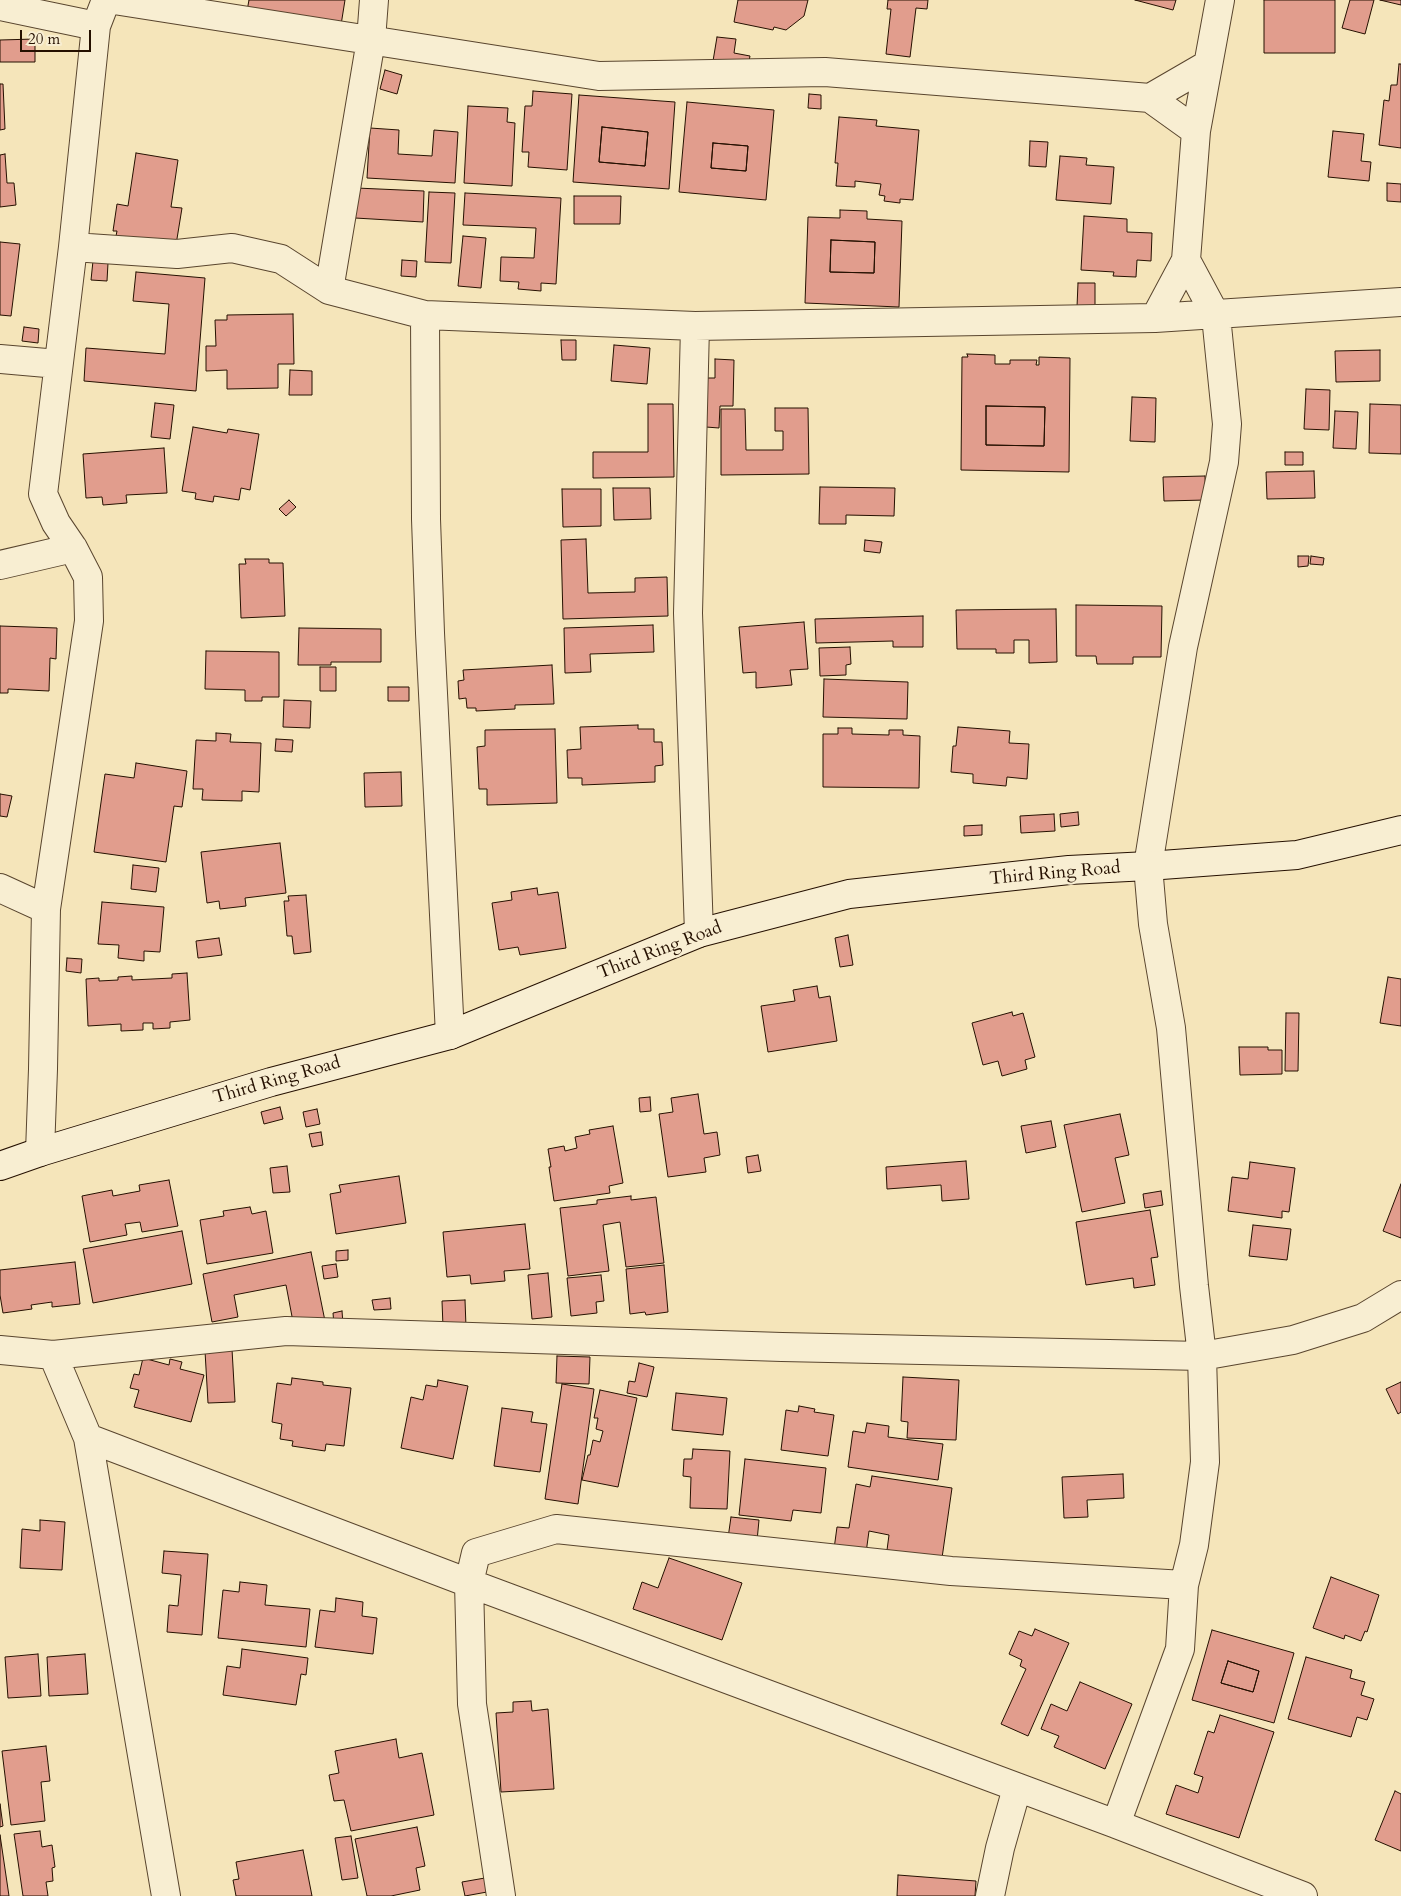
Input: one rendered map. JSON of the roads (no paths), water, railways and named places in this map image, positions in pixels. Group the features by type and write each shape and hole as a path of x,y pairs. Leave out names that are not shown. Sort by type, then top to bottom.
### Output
{"street":[{"path":"40,1152 44,1069 46,909 89,621 88,577 73,548 56,523 43,494 73,247 96,26 106,0"},
{"path":"114,0 599,76 825,72 1150,98 1196,131"},
{"path":"329,290 371,40 374,0"},
{"path":"1155,318 1186,260 1196,131 1220,0"},
{"path":"0,6 96,26"},
{"path":"1150,98 1207,65"},
{"path":"73,247 177,254 232,248 282,259 329,290 425,315 695,326 1216,316 1401,302"},
{"path":"1116,1824 1180,1649 1184,1585 1194,1545 1204,1462 1202,1356 1171,1028 1153,924 1148,866 1183,647 1224,462 1227,424 1216,316 1186,260"},
{"path":"425,315 426,519 450,1035"},
{"path":"695,326 688,613 699,933"},
{"path":"0,359 58,364"},
{"path":"0,565 73,548"},
{"name":"Third Ring Road","path":"0,1166 40,1152 271,1082 450,1035 699,933 849,894 1070,870 1297,855 1401,830"},
{"path":"0,888 46,909"},
{"path":"0,1350 53,1355 286,1331 782,1347 1202,1356 1293,1340 1363,1318 1401,1295"},
{"path":"53,1355 88,1438 166,1896"},
{"path":"88,1438 1303,1896"},
{"path":"501,1896 472,1704 470,1583 476,1553 556,1529 951,1571 1184,1585"},
{"path":"990,1896 1000,1848 1017,1788"}]}
